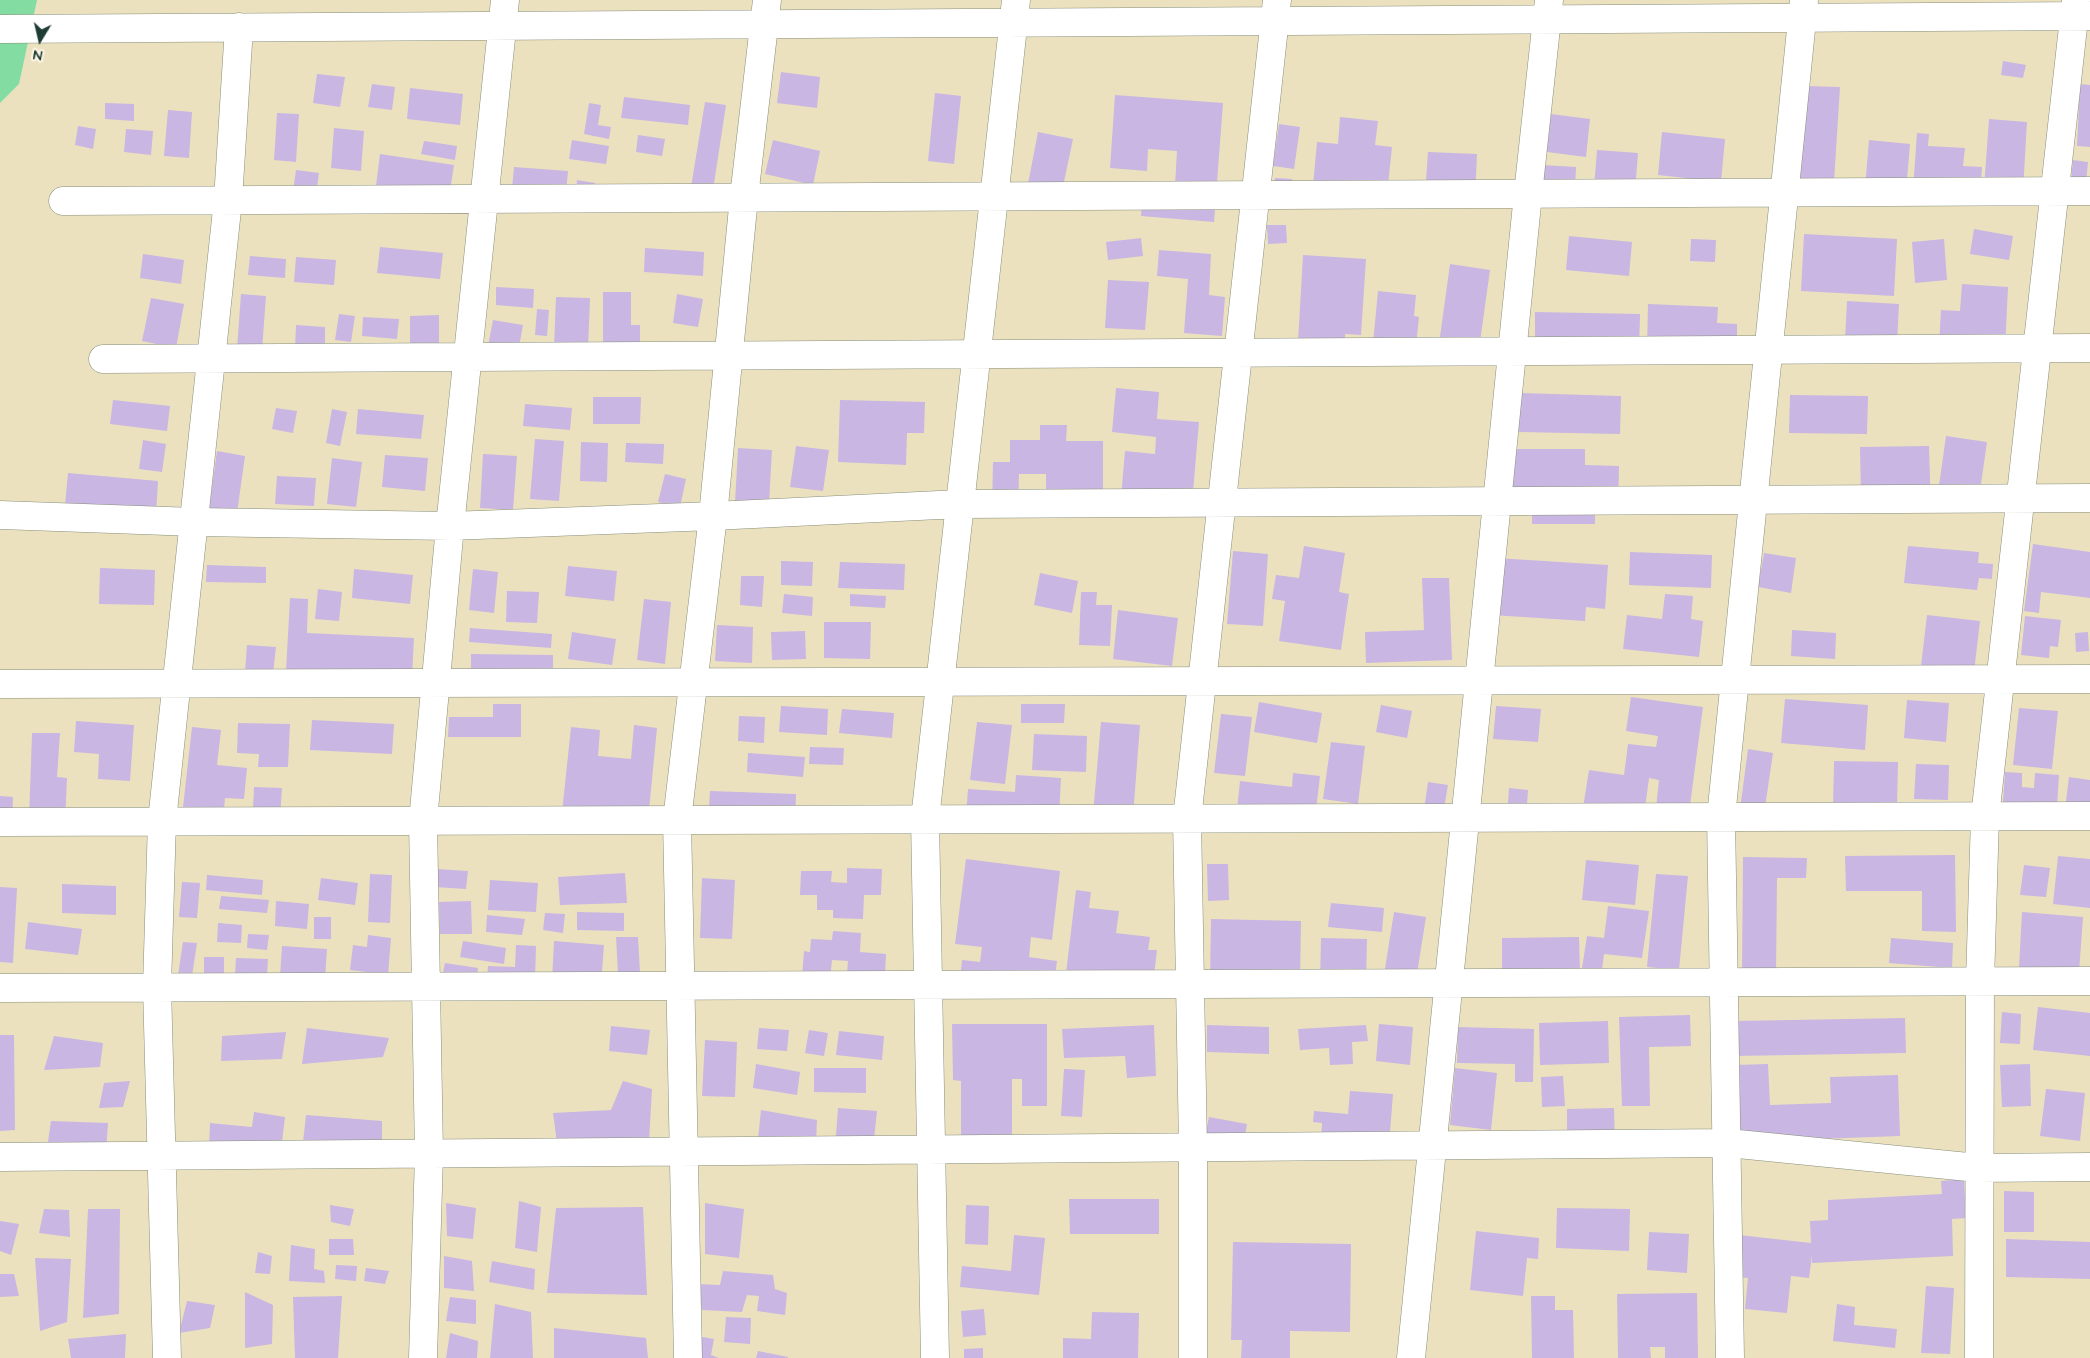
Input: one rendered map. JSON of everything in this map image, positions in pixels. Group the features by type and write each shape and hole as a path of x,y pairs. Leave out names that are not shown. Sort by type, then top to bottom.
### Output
{"street":[{"path":"1730,1358 1728,1143 1721,817 1803,9"},
{"path":"1193,1358 1194,1148 1187,819 1254,195 1276,10"},
{"path":"0,28 239,27 503,13 1276,10 2080,10 2053,191 1985,817 1980,982 1978,1168 1979,1358"},
{"path":"1411,1358 1548,10"},
{"path":"935,1358 925,819 1015,11"},
{"path":"688,1358 677,820 713,516 727,355 766,12"},
{"path":"423,1358 429,1154 422,821 450,526 503,13"},
{"path":"167,1358 157,987 162,821 228,200 239,27"},
{"path":"62,201 2090,191"},
{"path":"103,359 2090,348"},
{"path":"0,515 195,522 450,526 960,504 2090,498"},
{"path":"0,684 2090,679"},
{"path":"0,822 2090,816"},
{"path":"0,988 2090,981"},
{"path":"0,1157 1728,1143 1978,1168 2090,1167"}],"green space":[{"path":"0,0 37,0 19,84 0,103"}],"building":[{"path":"2003,61 2026,65 2023,78 2001,75"},
{"path":"781,72 820,77 817,108 777,103"},
{"path":"317,74 345,77 340,107 313,103"},
{"path":"372,84 395,87 392,110 368,107"},
{"path":"2080,84 2090,85 2090,147 2077,146"},
{"path":"1804,86 1840,87 1834,182 1799,180"},
{"path":"410,88 463,94 460,125 407,119"},
{"path":"935,93 961,96 954,164 928,161"},
{"path":"1115,95 1223,103 1214,222 1141,216 1143,183 1175,185 1177,151 1148,149 1147,171 1110,168"},
{"path":"624,97 690,105 688,125 621,118"},
{"path":"705,102 726,105 713,190 691,187"},
{"path":"105,103 134,104 134,121 105,119"},
{"path":"589,103 601,105 598,125 611,127 609,139 584,134"},
{"path":"168,110 192,112 189,158 164,156"},
{"path":"277,113 299,114 296,162 274,160"},
{"path":"1551,114 1590,119 1586,157 1547,152"},
{"path":"1340,117 1378,121 1375,145 1392,147 1387,194 1313,186 1317,142 1338,144"},
{"path":"1989,119 2027,122 2023,191 1984,188"},
{"path":"1279,124 1300,127 1294,169 1273,166"},
{"path":"78,126 96,129 93,149 75,145"},
{"path":"334,128 364,131 361,171 331,168"},
{"path":"126,129 153,131 151,155 124,152"},
{"path":"1038,132 1073,139 1061,196 1027,189"},
{"path":"1662,132 1725,139 1721,182 1658,175"},
{"path":"1917,133 1929,134 1928,146 1965,148 1963,166 1982,167 1980,195 1913,190"},
{"path":"638,135 665,139 662,156 636,152"},
{"path":"572,140 609,146 606,164 569,159"},
{"path":"773,140 820,151 813,185 765,174"},
{"path":"1869,140 1910,144 1906,191 1865,188"},
{"path":"424,141 457,146 455,160 421,154"},
{"path":"1597,150 1638,153 1635,192 1594,188"},
{"path":"1428,152 1477,154 1475,198 1425,195"},
{"path":"380,154 454,165 448,204 375,194"},
{"path":"2073,160 2088,162 2086,183 2071,182"},
{"path":"1541,165 1576,167 1575,188 1540,186"},
{"path":"514,167 568,171 566,193 512,189"},
{"path":"296,170 319,173 316,194 293,191"},
{"path":"1275,178 1292,179 1291,192 1273,190"},
{"path":"577,180 595,183 594,195 576,192"},
{"path":"1267,225 1286,225 1287,243 1268,244"},
{"path":"1974,229 2013,236 2009,260 1970,254"},
{"path":"1804,234 1897,239 1894,296 1801,291"},
{"path":"1569,236 1632,242 1629,276 1566,270"},
{"path":"1141,238 1143,256 1108,260 1106,242"},
{"path":"1691,239 1716,240 1715,262 1690,261"},
{"path":"1944,239 1947,280 1915,283 1912,242"},
{"path":"380,247 443,253 440,279 377,273"},
{"path":"645,248 704,252 703,276 644,272"},
{"path":"1159,250 1211,254 1209,295 1225,297 1222,336 1184,333 1188,279 1157,276"},
{"path":"143,254 184,260 181,284 140,278"},
{"path":"1303,255 1366,259 1361,335 1345,334 1345,345 1298,342"},
{"path":"250,256 286,259 285,278 248,275"},
{"path":"296,257 336,260 334,285 294,282"},
{"path":"1450,264 1490,270 1479,349 1439,344"},
{"path":"1108,280 1149,282 1145,330 1105,328"},
{"path":"1962,284 2008,287 2005,350 1939,346 1941,310 1960,311"},
{"path":"496,287 534,289 533,308 496,305"},
{"path":"1378,291 1416,295 1414,316 1419,317 1416,346 1373,343"},
{"path":"603,292 631,292 631,325 640,325 640,344 603,343"},
{"path":"241,294 266,296 262,350 237,349"},
{"path":"677,294 703,299 698,327 673,323"},
{"path":"556,297 590,298 588,348 554,347"},
{"path":"151,298 184,304 176,348 142,341"},
{"path":"1847,301 1899,304 1897,343 1845,340"},
{"path":"1648,304 1718,307 1717,323 1737,324 1737,342 1647,350"},
{"path":"537,309 549,310 547,336 535,335"},
{"path":"1535,312 1640,314 1639,354 1535,352"},
{"path":"339,314 355,316 351,342 335,340"},
{"path":"439,315 439,343 410,343 410,316"},
{"path":"363,317 399,319 397,339 362,336"},
{"path":"493,320 523,325 518,352 488,346"},
{"path":"296,325 325,327 325,350 295,349"},
{"path":"1116,388 1159,392 1157,419 1199,422 1191,515 1120,509 1125,451 1155,454 1156,437 1112,432"},
{"path":"1519,393 1621,396 1620,434 1518,432"},
{"path":"1790,395 1868,396 1867,434 1789,433"},
{"path":"593,397 641,397 640,424 593,424"},
{"path":"113,400 170,406 167,431 110,424"},
{"path":"840,400 925,402 924,433 907,433 906,465 838,462"},
{"path":"525,404 572,408 570,430 523,426"},
{"path":"276,408 297,411 293,433 272,429"},
{"path":"332,409 347,412 340,446 326,443"},
{"path":"358,409 424,415 421,439 356,434"},
{"path":"1040,425 1067,425 1066,441 1103,441 1103,505 1046,504 1046,474 1019,474 1018,509 992,509 993,462 1010,462 1010,440 1040,440"},
{"path":"1946,436 1987,442 1978,505 1937,500"},
{"path":"535,439 564,441 559,501 530,499"},
{"path":"143,440 166,444 162,472 139,469"},
{"path":"581,442 608,443 607,482 580,481"},
{"path":"626,443 664,444 663,464 625,462"},
{"path":"796,446 829,450 823,491 790,487"},
{"path":"1929,446 1931,512 1861,497 1860,447"},
{"path":"738,448 772,450 769,504 735,502"},
{"path":"1510,449 1585,449 1585,465 1619,466 1618,506 1595,506 1595,524 1532,524 1532,489 1510,489"},
{"path":"217,451 245,456 237,513 209,509"},
{"path":"483,454 517,456 513,510 480,508"},
{"path":"385,455 428,458 425,491 382,487"},
{"path":"332,458 362,462 356,507 327,504"},
{"path":"68,473 158,481 156,514 65,505"},
{"path":"665,474 686,479 680,507 658,502"},
{"path":"277,476 316,478 314,506 275,504"},
{"path":"2033,544 2090,552 2090,598 2041,592 2039,613 2024,611"},
{"path":"1304,546 1345,553 1339,592 1349,594 1341,650 1279,641 1285,601 1272,599 1276,575 1299,578"},
{"path":"1908,546 1979,552 1978,563 1993,564 1992,579 1979,578 1977,590 1904,583"},
{"path":"1233,551 1268,554 1263,626 1227,624"},
{"path":"1630,552 1712,555 1711,588 1629,585"},
{"path":"1764,553 1796,558 1791,593 1758,587"},
{"path":"1496,558 1608,565 1605,609 1586,607 1585,621 1492,615"},
{"path":"781,561 813,562 812,586 781,585"},
{"path":"840,562 905,564 904,590 838,588"},
{"path":"207,565 266,567 266,583 206,582"},
{"path":"568,566 617,571 614,601 565,596"},
{"path":"100,568 155,570 154,605 99,604"},
{"path":"354,569 413,575 410,604 352,598"},
{"path":"473,569 498,572 494,613 469,610"},
{"path":"1040,573 1078,581 1072,613 1034,605"},
{"path":"741,576 764,576 762,607 740,605"},
{"path":"1422,578 1449,578 1452,660 1366,663 1365,632 1424,630"},
{"path":"318,589 342,592 339,621 315,619"},
{"path":"507,591 539,592 537,623 506,622"},
{"path":"1081,592 1097,592 1096,605 1112,605 1110,646 1079,645"},
{"path":"784,594 813,597 812,616 782,613"},
{"path":"850,594 886,596 885,608 850,606"},
{"path":"1665,594 1693,596 1691,619 1703,621 1699,657 1623,649 1627,615 1662,619"},
{"path":"290,598 308,599 307,633 414,638 412,677 286,671"},
{"path":"644,599 671,602 665,664 637,660"},
{"path":"1118,610 1178,618 1172,666 1113,659"},
{"path":"1927,615 1980,621 1974,672 1921,666"},
{"path":"2025,616 2061,620 2058,647 2050,646 2049,658 2021,655"},
{"path":"824,622 871,622 870,659 824,658"},
{"path":"717,625 753,627 752,663 715,661"},
{"path":"470,628 552,634 551,648 469,642"},
{"path":"1792,630 1836,633 1835,659 1791,656"},
{"path":"805,631 806,659 772,660 771,632"},
{"path":"572,632 616,639 612,665 568,659"},
{"path":"2088,632 2089,651 2076,652 2075,633"},
{"path":"247,645 276,647 273,674 245,672"},
{"path":"471,654 553,655 553,671 471,671"},
{"path":"1631,697 1703,707 1689,813 1656,808 1659,780 1649,778 1644,816 1583,808 1589,770 1624,775 1628,744 1656,747 1658,736 1626,731"},
{"path":"1785,699 1868,705 1865,750 1781,743"},
{"path":"1907,700 1949,703 1946,742 1904,738"},
{"path":"1259,702 1322,713 1317,743 1254,732"},
{"path":"493,704 521,704 521,737 448,737 449,717 493,717"},
{"path":"1021,704 1065,704 1064,723 1021,723"},
{"path":"1381,705 1412,711 1407,738 1376,732"},
{"path":"781,706 828,709 827,735 779,732"},
{"path":"1496,706 1541,709 1538,742 1493,739"},
{"path":"2019,708 2058,711 2052,769 2013,765"},
{"path":"842,709 894,713 892,738 839,733"},
{"path":"1221,714 1252,717 1245,776 1214,773"},
{"path":"739,716 765,717 764,743 738,741"},
{"path":"312,720 394,724 392,754 310,750"},
{"path":"76,721 134,725 130,781 98,779 99,754 74,752"},
{"path":"977,722 1012,725 1005,784 970,780"},
{"path":"1101,722 1140,725 1133,816 1093,814"},
{"path":"238,723 290,724 288,767 258,767 259,754 237,753"},
{"path":"634,725 657,728 647,831 561,822 571,727 600,730 598,756 631,759"},
{"path":"192,727 221,730 217,765 247,768 244,799 225,798 223,820 182,816"},
{"path":"32,733 60,733 57,777 67,778 65,822 29,820"},
{"path":"1034,734 1087,736 1086,772 1032,770"},
{"path":"1331,742 1365,746 1358,804 1323,799"},
{"path":"810,747 844,748 843,765 809,764"},
{"path":"1748,749 1773,753 1763,821 1739,817"},
{"path":"748,753 805,757 803,777 747,772"},
{"path":"1834,761 1898,762 1897,808 1833,807"},
{"path":"1916,764 1949,765 1948,800 1914,799"},
{"path":"2005,772 2022,773 2022,787 2034,788 2035,773 2059,775 2057,807 2003,802"},
{"path":"1293,773 1320,776 1314,827 1236,819 1240,781 1292,787"},
{"path":"1016,775 1061,778 1059,818 966,816 968,789 1015,792"},
{"path":"2069,777 2090,780 2090,812 2065,809"},
{"path":"1428,782 1448,785 1442,820 1423,817"},
{"path":"254,787 282,788 279,831 252,829"},
{"path":"1509,788 1528,790 1526,819 1507,817"},
{"path":"710,791 796,794 795,827 708,824"},
{"path":"0,796 13,797 12,827 0,827"},
{"path":"1955,855 1956,932 1922,931 1922,891 1846,891 1845,856"},
{"path":"2058,856 2090,859 2090,908 2053,904"},
{"path":"1743,857 1807,858 1806,878 1777,878 1776,973 1742,972"},
{"path":"966,859 1060,871 1052,940 1031,937 1029,957 1057,961 1054,984 960,982 962,960 980,962 982,947 955,944"},
{"path":"1586,860 1639,865 1635,905 1582,900"},
{"path":"1207,864 1228,864 1229,900 1208,901"},
{"path":"2024,865 2050,868 2046,897 2020,895"},
{"path":"847,868 882,869 881,895 864,895 863,919 833,918 833,910 817,910 817,895 800,895 801,871 832,871 831,882 847,883"},
{"path":"437,869 468,871 466,889 435,887"},
{"path":"625,873 627,903 560,905 558,877"},
{"path":"370,874 392,875 390,923 368,922"},
{"path":"1656,874 1688,876 1679,970 1647,967"},
{"path":"207,875 263,880 262,895 206,890"},
{"path":"321,878 358,883 355,905 318,900"},
{"path":"702,878 735,880 732,939 700,938"},
{"path":"490,880 538,883 536,912 488,910"},
{"path":"182,882 200,883 197,918 179,917"},
{"path":"62,884 116,886 116,915 62,913"},
{"path":"0,887 17,888 13,963 0,962"},
{"path":"1076,890 1091,892 1089,908 1119,911 1116,933 1150,937 1148,950 1157,950 1153,984 1066,973"},
{"path":"221,896 269,900 267,913 219,909"},
{"path":"276,901 309,904 307,929 275,926"},
{"path":"471,901 472,934 440,934 439,902"},
{"path":"1331,903 1384,908 1382,932 1328,927"},
{"path":"1608,906 1649,911 1642,958 1604,954 1602,970 1582,968 1587,936 1604,938"},
{"path":"577,912 624,913 624,931 577,930"},
{"path":"1394,912 1426,917 1416,980 1384,975"},
{"path":"2022,912 2083,917 2079,972 2019,968"},
{"path":"545,913 565,914 563,933 543,930"},
{"path":"487,915 525,919 522,935 486,932"},
{"path":"314,917 331,917 331,939 314,939"},
{"path":"1211,919 1301,921 1300,982 1210,984"},
{"path":"28,922 82,929 78,955 25,949"},
{"path":"218,923 242,925 241,943 217,942"},
{"path":"833,931 861,933 860,952 886,954 885,976 847,973 848,961 832,960 830,979 802,977 804,951 810,952 811,939 832,940"},
{"path":"248,934 269,935 267,950 247,948"},
{"path":"368,935 391,938 388,975 350,970 353,945 367,947"},
{"path":"616,937 638,937 640,972 618,974"},
{"path":"1579,937 1580,974 1502,974 1502,938"},
{"path":"1321,938 1367,939 1366,984 1320,983"},
{"path":"1891,938 1953,943 1952,968 1889,963"},
{"path":"463,941 506,948 504,964 460,957"},
{"path":"554,941 604,945 601,985 552,982"},
{"path":"183,942 197,943 192,976 178,975"},
{"path":"516,945 536,946 535,980 487,979 488,966 515,967"},
{"path":"282,946 327,949 325,979 280,976"},
{"path":"204,957 224,957 224,977 204,976"},
{"path":"236,958 268,959 267,976 235,975"},
{"path":"445,963 478,968 476,983 442,977"},
{"path":"2038,1007 2090,1013 2090,1056 2033,1050"},
{"path":"2002,1012 2021,1014 2020,1044 2000,1043"},
{"path":"1690,1015 1691,1046 1649,1047 1650,1106 1622,1106 1619,1017"},
{"path":"1905,1018 1906,1053 1735,1056 1735,1021"},
{"path":"1608,1021 1609,1063 1540,1065 1539,1023"},
{"path":"952,1024 1047,1024 1047,1106 1022,1106 1022,1079 1012,1079 1012,1148 961,1148 961,1081 953,1080"},
{"path":"1379,1024 1413,1027 1410,1065 1376,1061"},
{"path":"1154,1025 1156,1076 1127,1078 1125,1056 1064,1058 1062,1029"},
{"path":"1207,1025 1269,1027 1269,1054 1207,1052"},
{"path":"1366,1025 1368,1041 1352,1042 1353,1064 1330,1065 1329,1048 1300,1050 1298,1029"},
{"path":"611,1026 650,1030 647,1055 609,1051"},
{"path":"1458,1027 1534,1029 1533,1082 1515,1082 1515,1064 1457,1063"},
{"path":"307,1028 389,1038 383,1057 302,1064"},
{"path":"759,1028 789,1030 787,1051 757,1049"},
{"path":"809,1030 828,1033 824,1056 805,1053"},
{"path":"839,1031 884,1036 882,1060 836,1055"},
{"path":"286,1032 282,1059 221,1061 222,1036"},
{"path":"0,1035 14,1035 15,1130 0,1131"},
{"path":"54,1036 103,1043 100,1067 44,1070"},
{"path":"705,1040 737,1042 735,1097 702,1096"},
{"path":"756,1064 800,1072 797,1095 753,1088"},
{"path":"1768,1064 1770,1105 1831,1103 1830,1077 1898,1075 1900,1136 1736,1142 1734,1065"},
{"path":"2030,1064 2031,1106 2002,1107 2000,1065"},
{"path":"814,1068 866,1068 866,1093 814,1092"},
{"path":"1455,1068 1497,1073 1491,1130 1450,1125"},
{"path":"1064,1069 1085,1070 1082,1117 1061,1116"},
{"path":"1563,1076 1565,1106 1542,1107 1541,1077"},
{"path":"130,1081 123,1107 99,1108 104,1083"},
{"path":"623,1081 652,1089 649,1141 558,1151 553,1113 611,1110"},
{"path":"2046,1089 2085,1093 2080,1141 2040,1136"},
{"path":"1350,1091 1393,1094 1389,1145 1321,1140 1322,1123 1313,1122 1314,1111 1348,1114"},
{"path":"838,1108 877,1111 873,1149 835,1149"},
{"path":"1614,1108 1615,1144 1567,1145 1567,1109"},
{"path":"761,1110 817,1120 816,1142 758,1139"},
{"path":"254,1112 285,1117 281,1150 209,1149 210,1123 252,1127"},
{"path":"306,1115 382,1121 382,1148 302,1151"},
{"path":"1209,1117 1247,1124 1242,1154 1203,1147"},
{"path":"51,1121 108,1123 106,1152 46,1155"},
{"path":"1964,1179 1966,1218 1952,1219 1953,1256 1812,1263 1812,1255 1809,1278 1791,1276 1787,1313 1745,1309 1748,1278 1735,1277 1739,1235 1811,1243 1810,1221 1828,1220 1828,1200 1942,1194 1941,1181"},
{"path":"2004,1191 2034,1192 2034,1232 2004,1232"},
{"path":"1069,1199 1159,1199 1159,1234 1070,1234"},
{"path":"519,1201 541,1207 537,1252 515,1248"},
{"path":"446,1203 476,1208 473,1239 447,1236"},
{"path":"705,1203 744,1209 739,1258 705,1254"},
{"path":"330,1205 354,1209 350,1226 331,1222"},
{"path":"966,1205 989,1206 988,1245 965,1244"},
{"path":"643,1207 647,1295 547,1293 556,1208"},
{"path":"1557,1208 1630,1209 1629,1251 1556,1248"},
{"path":"44,1209 69,1210 70,1237 39,1233"},
{"path":"88,1209 120,1209 119,1314 83,1318"},
{"path":"0,1221 19,1224 11,1255 0,1251"},
{"path":"1476,1231 1539,1238 1538,1259 1527,1258 1523,1296 1470,1290"},
{"path":"1649,1232 1689,1234 1687,1273 1647,1270"},
{"path":"1014,1235 1045,1238 1039,1295 960,1287 962,1266 1011,1271"},
{"path":"329,1239 353,1239 354,1255 329,1255"},
{"path":"2006,1239 2090,1242 2090,1279 2006,1277"},
{"path":"1233,1242 1351,1244 1350,1332 1290,1331 1290,1358 1241,1358 1242,1340 1231,1340"},
{"path":"291,1245 315,1249 314,1269 324,1271 325,1283 289,1281"},
{"path":"258,1252 272,1256 270,1274 255,1273"},
{"path":"444,1256 472,1261 474,1291 444,1288"},
{"path":"35,1258 71,1259 67,1322 40,1331"},
{"path":"492,1261 535,1269 534,1290 489,1282"},
{"path":"336,1265 357,1266 356,1281 335,1279"},
{"path":"366,1268 389,1271 385,1284 364,1281"},
{"path":"723,1271 773,1275 775,1289 787,1293 785,1315 757,1311 759,1296 747,1295 742,1312 702,1310 698,1284 720,1285"},
{"path":"0,1274 14,1274 19,1296 0,1297"},
{"path":"1926,1286 1954,1288 1950,1354 1921,1353"},
{"path":"245,1292 273,1305 272,1344 245,1348"},
{"path":"1697,1293 1698,1358 1665,1358 1665,1347 1650,1347 1651,1358 1618,1358 1617,1294"},
{"path":"342,1296 338,1358 295,1358 293,1297"},
{"path":"1531,1296 1555,1296 1555,1310 1573,1310 1574,1358 1532,1358"},
{"path":"450,1297 476,1300 476,1324 446,1321"},
{"path":"187,1301 215,1305 210,1328 179,1333"},
{"path":"495,1304 531,1312 533,1358 490,1358"},
{"path":"1837,1304 1855,1307 1854,1325 1897,1329 1895,1348 1833,1341"},
{"path":"984,1309 986,1335 963,1337 961,1311"},
{"path":"1092,1312 1139,1313 1138,1358 1063,1358 1063,1338 1091,1339"},
{"path":"726,1317 751,1318 750,1344 724,1342"},
{"path":"554,1328 646,1338 648,1358 554,1358"},
{"path":"450,1333 478,1341 477,1358 446,1358"},
{"path":"126,1334 125,1358 71,1358 68,1339"},
{"path":"697,1336 714,1339 711,1355 719,1358 695,1358"},
{"path":"983,1348 983,1358 964,1358 964,1349"},
{"path":"758,1351 788,1357 788,1358 756,1358"}]}
